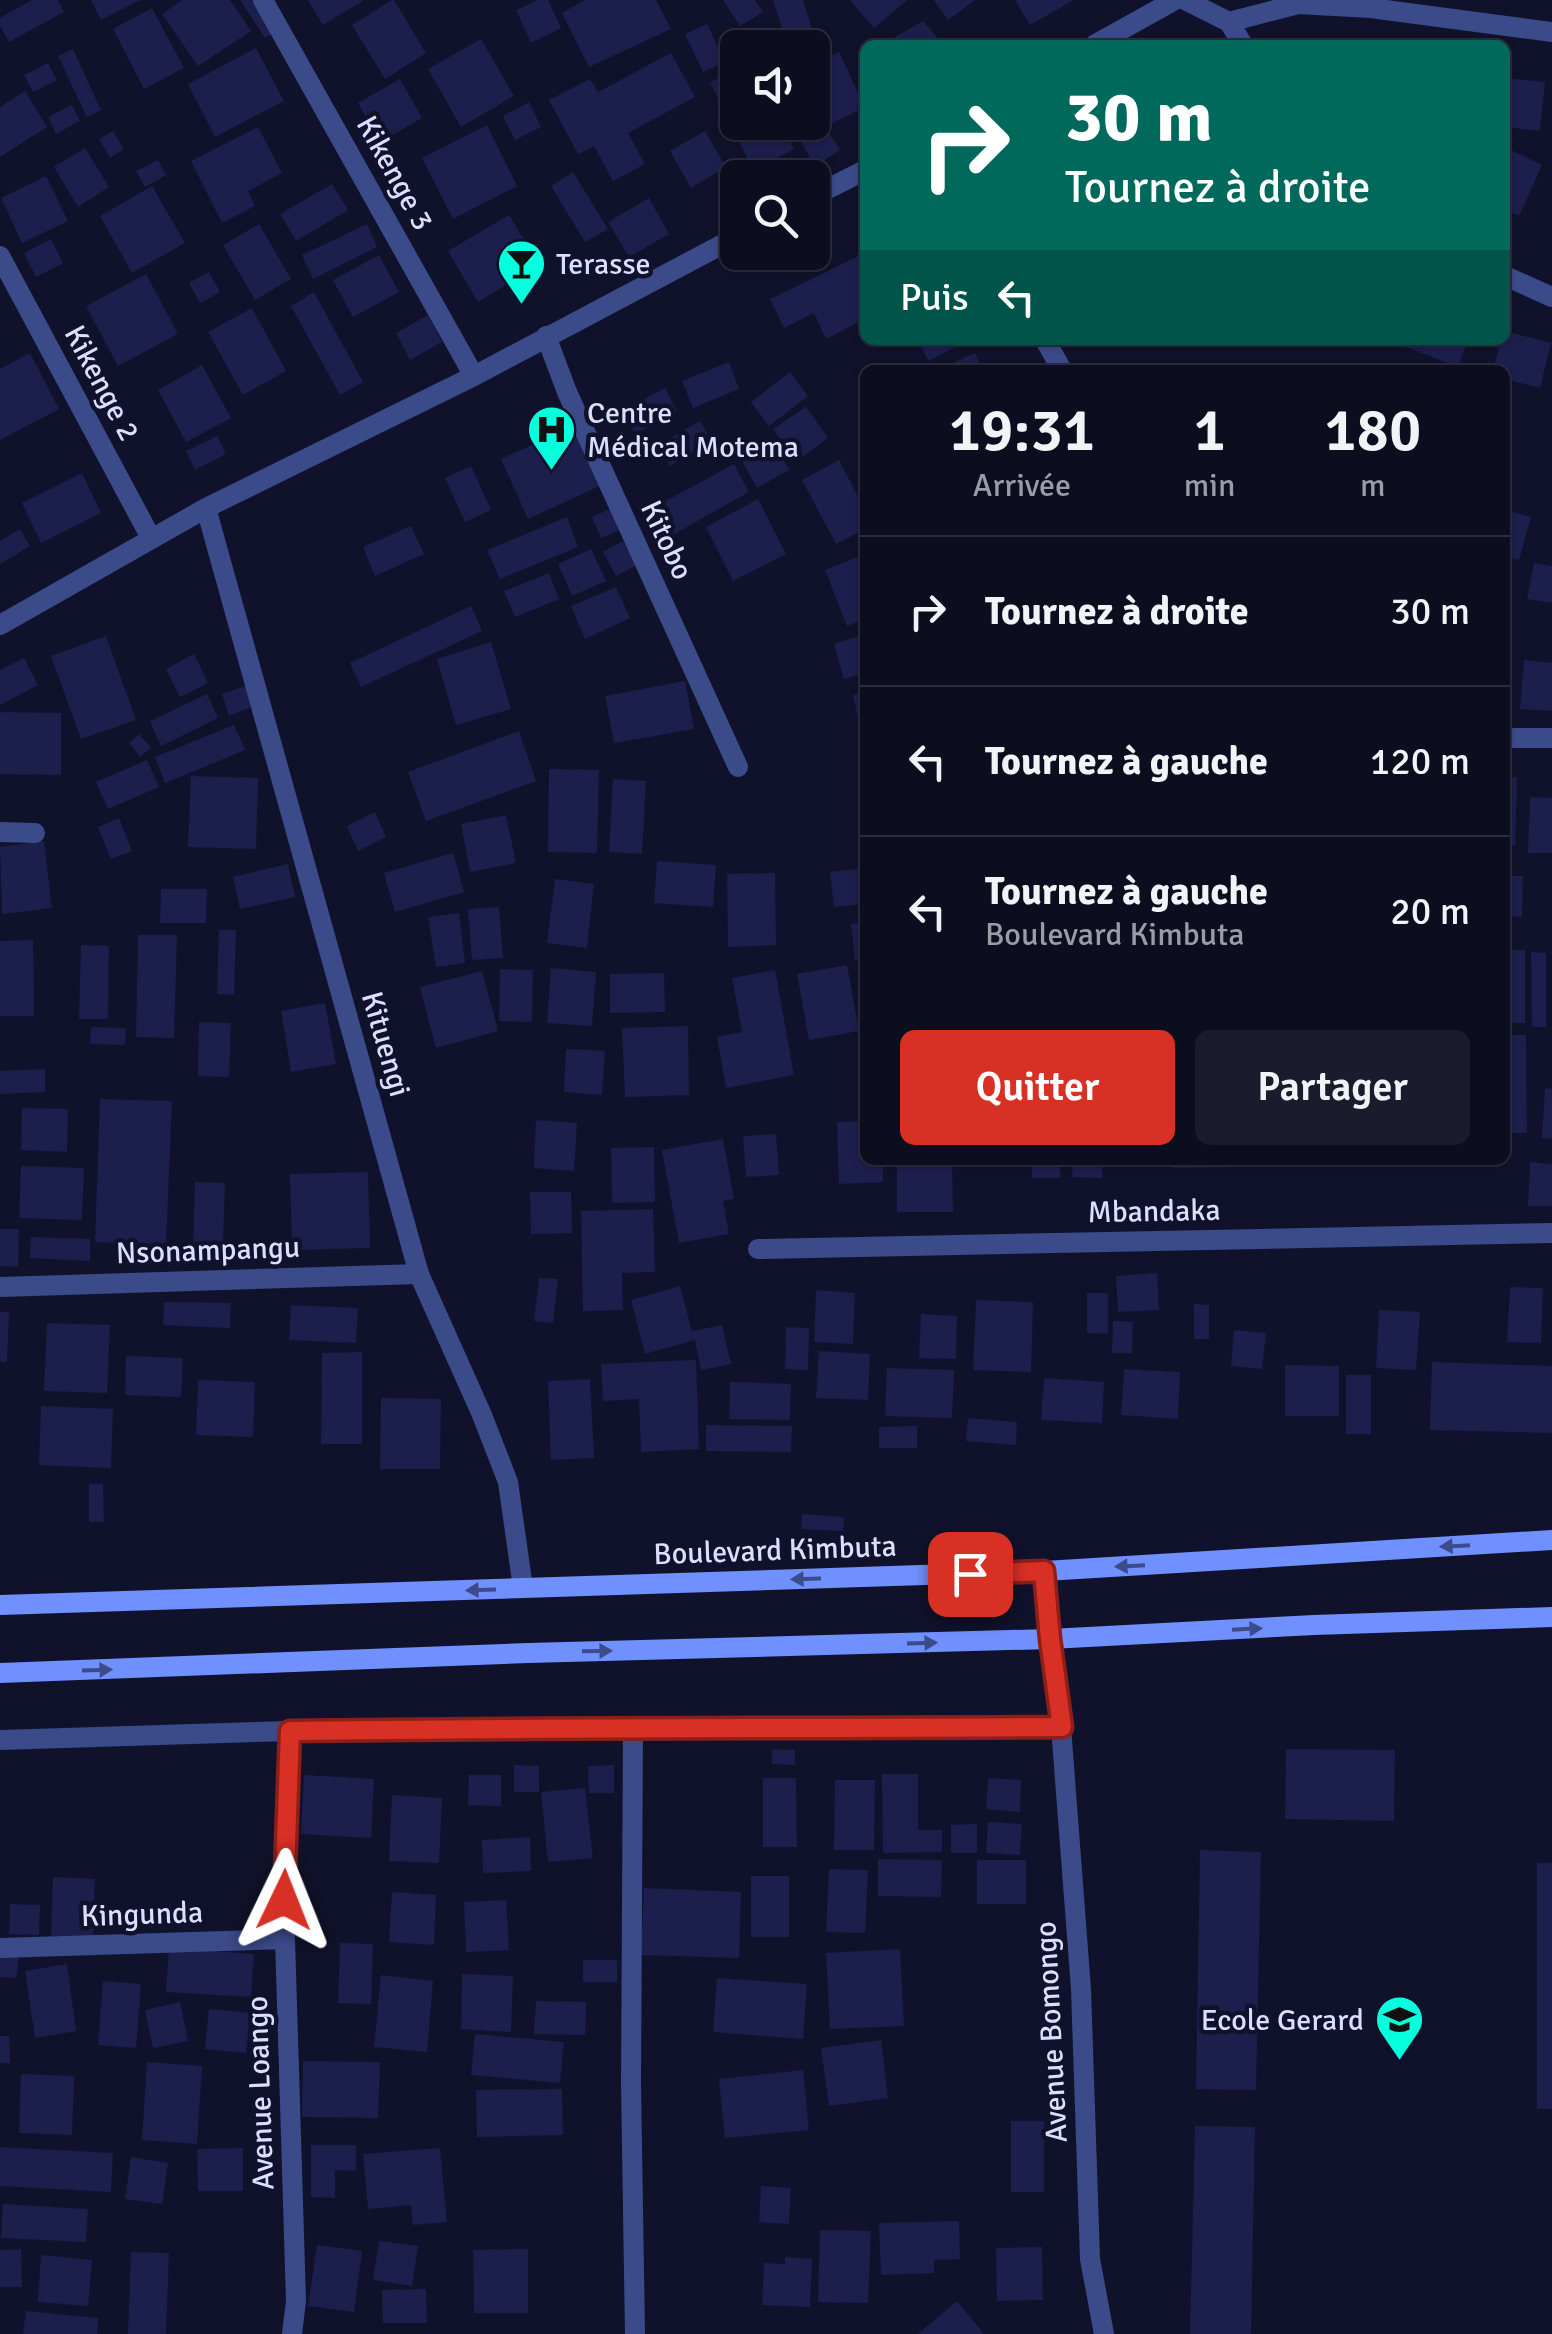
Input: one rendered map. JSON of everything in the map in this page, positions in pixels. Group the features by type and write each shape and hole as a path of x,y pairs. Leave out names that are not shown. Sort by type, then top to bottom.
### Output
{"street":[{"name":"Kikenge 3","path":"264,0 474,376"},
{"path":"1103,40 1175,0"},
{"path":"1184,0 1229,22 1240,40"},
{"path":"1229,22 1298,4 1371,8 1552,32"},
{"path":"830,188 860,173"},
{"path":"0,625 206,508 474,376 720,245"},
{"name":"Kikenge 2","path":"0,256 151,538"},
{"path":"1510,278 1552,296"},
{"name":"Kitobo","path":"546,336 566,392 738,766"},
{"name":"Kituengi","path":"206,508 418,1274 508,1482 523,1588"},
{"path":"1510,738 1552,738"},
{"path":"0,832 35,833"},
{"name":"Mbandaka","path":"758,1249 1552,1233"},
{"name":"Nsonampangu","path":"0,1286 418,1274"},
{"name":"Boulevard Kimbuta","path":"0,1605 1044,1571 1552,1540"},
{"name":"Avenue Bomongo","path":"1044,1571 1062,1727 1081,1989 1090,2259 1104,2334"},
{"path":"0,1674 528,1653 1050,1639 1552,1617"},
{"path":"0,1740 545,1727 1062,1727"},
{"path":"634,1730 631,2084 635,2334"},
{"name":"Avenue Loango","path":"290,1731 283,1934 296,2301 292,2334"},
{"name":"Kingunda","path":"0,1948 285,1940"}],"building":[{"path":"32,0 58,0 64,12 9,42 0,18"},
{"path":"91,0 140,0 101,20"},
{"path":"182,0 230,0 251,31 198,66 162,14"},
{"path":"240,0 261,0 279,30 265,38"},
{"path":"308,0 364,0 323,25"},
{"path":"392,0 426,53 385,79 352,25"},
{"path":"548,0 561,28 531,43 516,10"},
{"path":"585,0 656,0 671,29 589,67 562,13"},
{"path":"723,0 755,0 763,12 740,26"},
{"path":"773,0 803,0 812,30 782,30"},
{"path":"850,0 907,0 874,28"},
{"path":"934,0 975,0 948,20"},
{"path":"1015,0 1074,0 1030,25"},
{"path":"152,8 184,68 144,89 113,29"},
{"path":"923,21 940,40 890,40"},
{"path":"707,24 720,51 720,64 703,72 685,34"},
{"path":"481,39 514,96 461,127 428,69"},
{"path":"256,48 284,101 215,137 188,84"},
{"path":"73,49 101,110 87,117 58,56"},
{"path":"839,52 860,96 860,110 831,124 830,56"},
{"path":"671,53 695,97 628,133 645,164 613,181 594,146 578,154 549,100 590,79 598,92"},
{"path":"48,63 57,80 33,92 24,75"},
{"path":"720,77 720,102 710,82"},
{"path":"1510,78 1545,82 1540,131 1510,128"},
{"path":"400,79 422,118 380,142 358,103"},
{"path":"25,91 47,127 0,157 0,107"},
{"path":"529,102 541,127 515,140 503,116"},
{"path":"72,105 80,121 56,134 48,117"},
{"path":"487,125 517,186 453,219 422,158"},
{"path":"258,127 282,173 248,191 255,206 222,223 191,161"},
{"path":"113,131 124,149 110,158 99,139"},
{"path":"705,131 722,160 720,171 691,188 670,151"},
{"path":"830,134 840,150 824,160 811,160 800,140 830,140"},
{"path":"738,140 790,140 794,149 773,160 748,160"},
{"path":"85,148 109,187 78,207 54,167"},
{"path":"1510,149 1542,165 1519,216 1510,212"},
{"path":"158,160 166,175 145,187 136,171"},
{"path":"573,172 608,229 585,242 551,186"},
{"path":"46,176 68,221 22,243 1,198"},
{"path":"332,184 348,210 296,241 280,214"},
{"path":"152,186 185,243 132,273 100,216"},
{"path":"649,198 669,234 629,257 608,222"},
{"path":"509,215 539,265 478,302 448,251"},
{"path":"259,224 291,279 255,300 223,245"},
{"path":"367,224 377,247 313,279 302,255"},
{"path":"51,239 63,263 36,277 24,253"},
{"path":"379,255 399,292 353,317 333,280"},
{"path":"860,255 860,322 826,339 814,313 784,328 770,299"},
{"path":"209,272 220,292 200,303 189,283"},
{"path":"146,274 178,334 118,366 86,306"},
{"path":"314,292 363,382 340,395 291,306"},
{"path":"252,308 286,371 243,395 208,332"},
{"path":"428,315 442,342 410,360 396,333"},
{"path":"1510,332 1551,343 1540,388 1510,380 1510,365 1494,365 1500,345 1510,345"},
{"path":"920,345 959,345 929,361"},
{"path":"1407,345 1466,345 1459,365"},
{"path":"30,353 59,409 0,440 0,369"},
{"path":"975,353 980,365 949,365"},
{"path":"729,362 739,389 693,408 682,381"},
{"path":"202,365 231,418 186,442 158,390"},
{"path":"790,372 808,396 769,426 751,402"},
{"path":"665,388 677,412 635,434 623,411"},
{"path":"806,407 828,438 796,462 773,429"},
{"path":"700,421 712,442 670,466 658,445"},
{"name":"Centre Médical Motema","path":"576,425 604,484 528,519 501,459"},
{"path":"217,436 226,454 195,470 186,451"},
{"path":"771,438 789,470 757,488 739,456"},
{"path":"839,460 860,500 860,532 836,544 802,480"},
{"path":"734,464 749,492 669,537 653,508"},
{"path":"471,466 491,510 465,522 445,478"},
{"path":"82,473 101,513 41,543 22,503"},
{"path":"758,499 786,554 733,581 706,527"},
{"path":"614,507 623,529 601,538 592,517"},
{"path":"1510,511 1531,517 1519,560 1510,557"},
{"path":"567,517 578,547 500,579 487,550"},
{"path":"411,526 424,554 375,576 363,547"},
{"path":"20,529 30,546 0,564 0,541"},
{"path":"623,541 637,565 616,576 603,552"},
{"path":"591,549 606,581 572,596 558,564"},
{"path":"860,556 860,621 847,626 825,570"},
{"path":"1534,563 1552,566 1552,603 1527,599"},
{"path":"549,573 559,599 515,617 504,591"},
{"path":"616,587 630,618 585,639 571,606"},
{"path":"471,606 482,631 361,687 350,663"},
{"path":"106,636 136,720 81,739 51,656"},
{"path":"860,636 860,674 844,679 834,644"},
{"path":"491,642 511,709 456,725 437,659"},
{"path":"194,654 208,683 180,697 166,669"},
{"path":"24,658 38,685 0,705 0,670"},
{"path":"1524,660 1552,663 1552,711 1520,709"},
{"path":"685,681 694,729 614,743 605,696"},
{"path":"251,684 259,704 229,716 222,694"},
{"path":"860,693 859,722 853,695"},
{"path":"207,694 218,718 161,746 150,721"},
{"path":"0,712 61,713 61,775 0,774"},
{"path":"234,725 245,750 165,783 155,757"},
{"path":"519,731 536,781 426,821 408,772"},
{"path":"139,734 151,748 140,757 129,743"},
{"path":"147,760 159,787 108,809 96,782"},
{"path":"549,769 599,770 597,853 548,852"},
{"path":"191,776 258,778 256,849 188,847"},
{"path":"1510,777 1517,777 1515,846 1510,846"},
{"path":"613,779 646,781 642,854 609,852"},
{"path":"1530,797 1552,798 1552,853 1528,853"},
{"path":"375,812 386,837 358,851 347,826"},
{"path":"506,815 516,863 470,872 461,824"},
{"path":"119,818 132,851 111,859 98,827"},
{"path":"44,841 52,908 2,914 0,847"},
{"path":"453,853 464,892 395,912 384,873"},
{"path":"657,861 716,865 713,907 654,903"},
{"path":"288,864 295,897 240,909 233,877"},
{"path":"860,869 860,904 834,907 830,872"},
{"path":"775,873 776,945 728,947 727,874"},
{"path":"1510,876 1523,876 1522,917 1510,916"},
{"path":"555,879 594,884 587,948 547,943"},
{"path":"161,889 207,889 206,923 160,923"},
{"path":"499,907 503,958 472,960 468,909"},
{"path":"459,913 465,963 436,967 428,917"},
{"path":"860,923 860,960 855,960 851,924"},
{"path":"219,930 236,930 234,995 217,994"},
{"path":"138,935 177,935 174,1038 136,1037"},
{"path":"33,940 34,1016 0,1016 0,941"},
{"path":"81,945 109,946 108,1019 79,1019"},
{"path":"1510,950 1525,950 1525,1023 1510,1023"},
{"path":"1531,952 1546,953 1546,1027 1532,1027"},
{"path":"847,965 859,1031 809,1040 797,974"},
{"path":"551,968 596,972 592,1026 547,1023"},
{"path":"500,969 533,970 532,1022 499,1021"},
{"path":"775,970 794,1075 726,1088 717,1037 742,1032 732,978"},
{"path":"482,971 498,1031 436,1048 420,987"},
{"path":"664,973 665,1012 610,1013 610,974"},
{"path":"325,1003 336,1064 291,1072 281,1011"},
{"path":"199,1022 231,1023 229,1077 198,1076"},
{"path":"688,1026 689,1095 625,1097 622,1028"},
{"path":"91,1027 126,1028 125,1045 90,1044"},
{"path":"1510,1035 1526,1035 1527,1133 1510,1133"},
{"path":"566,1049 605,1051 602,1095 564,1092"},
{"path":"45,1069 45,1092 0,1094 0,1071"},
{"path":"1545,1088 1552,1089 1552,1139 1542,1138"},
{"path":"100,1099 172,1101 166,1245 95,1242"},
{"path":"22,1108 68,1109 67,1152 21,1150"},
{"path":"536,1120 577,1123 574,1171 534,1168"},
{"path":"860,1121 860,1165 883,1165 883,1182 839,1184 837,1122"},
{"path":"776,1134 779,1175 746,1177 743,1136"},
{"path":"723,1139 734,1199 723,1201 729,1234 679,1243 662,1150"},
{"path":"654,1147 655,1202 612,1203 611,1148"},
{"path":"1530,1162 1552,1164 1552,1206 1528,1206"},
{"path":"897,1165 952,1165 953,1212 897,1212"},
{"path":"1032,1165 1060,1165 1060,1178 1032,1178"},
{"path":"1073,1165 1103,1165 1102,1178 1072,1177"},
{"path":"1173,1165 1245,1165 1245,1167"},
{"path":"21,1166 84,1168 82,1220 19,1218"},
{"path":"368,1172 370,1248 292,1250 290,1174"},
{"path":"195,1182 225,1183 223,1245 193,1244"},
{"path":"530,1192 571,1192 572,1233 531,1234"},
{"path":"653,1209 655,1272 622,1273 623,1310 583,1311 581,1211"},
{"path":"0,1229 19,1229 18,1267 0,1266"},
{"path":"31,1237 90,1239 90,1261 30,1258"},
{"path":"1157,1273 1159,1310 1118,1312 1116,1276"},
{"path":"539,1278 558,1279 553,1323 534,1321"},
{"path":"680,1286 692,1331 722,1325 731,1364 701,1370 695,1340 645,1354 631,1300"},
{"path":"1510,1287 1543,1288 1541,1343 1507,1342"},
{"path":"816,1290 855,1293 853,1344 814,1342"},
{"path":"1087,1293 1108,1293 1108,1334 1087,1333"},
{"path":"976,1300 1033,1302 1031,1372 973,1370"},
{"path":"164,1302 231,1303 230,1328 163,1325"},
{"path":"1194,1304 1209,1305 1209,1339 1194,1339"},
{"path":"291,1305 358,1308 356,1343 289,1340"},
{"path":"1379,1310 1420,1312 1416,1370 1376,1368"},
{"path":"0,1312 9,1312 7,1362 0,1362"},
{"path":"921,1314 957,1316 956,1359 919,1358"},
{"path":"1113,1321 1133,1322 1132,1353 1112,1353"},
{"path":"47,1323 110,1325 107,1393 44,1391"},
{"path":"786,1327 809,1328 808,1370 785,1369"},
{"path":"1234,1330 1266,1333 1262,1369 1231,1366"},
{"path":"819,1351 870,1354 868,1400 816,1398"},
{"path":"362,1352 362,1444 321,1444 322,1353"},
{"path":"126,1356 183,1358 181,1397 125,1395"},
{"path":"696,1360 699,1449 641,1452 639,1399 603,1401 601,1364"},
{"path":"1432,1362 1552,1366 1552,1433 1430,1430"},
{"path":"1285,1365 1339,1366 1339,1416 1285,1416"},
{"path":"887,1368 954,1370 952,1418 885,1416"},
{"path":"1124,1369 1180,1372 1178,1419 1121,1415"},
{"path":"1346,1375 1371,1375 1371,1434 1346,1434"},
{"path":"1044,1378 1104,1382 1102,1423 1041,1420"},
{"path":"590,1379 594,1458 551,1460 548,1381"},
{"path":"198,1380 255,1382 253,1437 196,1435"},
{"path":"730,1382 791,1384 790,1420 729,1419"},
{"path":"381,1398 441,1399 440,1469 380,1469"},
{"path":"41,1406 113,1409 111,1468 39,1465"},
{"path":"968,1418 1017,1422 1016,1445 966,1441"},
{"path":"706,1425 792,1426 791,1452 706,1451"},
{"path":"917,1426 917,1448 879,1448 879,1427"},
{"path":"89,1484 103,1484 104,1522 89,1522"},
{"path":"802,1514 844,1517 843,1531 801,1529"},
{"path":"772,1749 795,1750 795,1765 772,1764"},
{"path":"1286,1749 1395,1750 1394,1821 1285,1819"},
{"path":"514,1765 539,1766 539,1792 514,1792"},
{"path":"614,1765 614,1793 589,1793 588,1766"},
{"path":"882,1774 918,1774 918,1830 942,1830 942,1852 883,1853"},
{"path":"304,1775 374,1779 371,1838 301,1834"},
{"path":"469,1775 501,1775 501,1806 468,1805"},
{"path":"763,1778 796,1778 797,1847 763,1847"},
{"path":"988,1778 1021,1780 1020,1812 986,1809"},
{"path":"835,1780 875,1780 874,1850 834,1850"},
{"path":"585,1788 593,1858 548,1862 541,1792"},
{"path":"392,1795 442,1798 439,1863 389,1861"},
{"path":"988,1822 1022,1824 1020,1855 986,1853"},
{"path":"977,1824 977,1853 951,1853 951,1825"},
{"path":"530,1837 531,1871 483,1873 482,1840"},
{"path":"1200,1850 1261,1852 1256,2090 1196,2089"},
{"path":"878,1859 942,1860 941,1897 878,1896"},
{"path":"977,1860 1026,1860 1026,1904 977,1904"},
{"path":"1537,1863 1552,1863 1552,2109 1537,2109"},
{"path":"829,1869 868,1870 865,1933 826,1932"},
{"path":"751,1876 789,1876 789,1937 751,1937"},
{"path":"53,1877 95,1879 93,1937 51,1936"},
{"path":"644,1888 741,1892 739,1958 641,1955"},
{"path":"392,1892 436,1895 434,1945 389,1942"},
{"path":"506,1900 509,1950 466,1952 464,1902"},
{"path":"10,1904 40,1905 39,1935 9,1934"},
{"path":"340,1943 373,1944 371,2004 338,2003"},
{"path":"169,1948 254,1954 251,1997 166,1992"},
{"path":"900,1949 904,2026 830,2029 826,1953"},
{"path":"0,1956 19,1958 16,1978 0,1977"},
{"path":"583,1960 617,1960 617,1982 583,1982"},
{"path":"67,1964 76,2031 35,2038 25,1971"},
{"path":"462,1974 513,1976 511,2032 461,2029"},
{"path":"381,1975 433,1981 427,2052 374,2047"},
{"path":"717,1978 807,1984 803,2039 713,2032"},
{"path":"103,1981 141,1984 136,2048 98,2045"},
{"path":"536,2001 586,2002 585,2035 534,2034"},
{"path":"180,2002 188,2041 153,2048 145,2010"},
{"path":"209,2009 250,2013 246,2053 205,2049"},
{"path":"475,2034 564,2042 560,2083 471,2075"},
{"path":"0,2036 9,2036 10,2063 0,2063"},
{"path":"881,2040 888,2098 829,2106 821,2048"},
{"path":"303,2061 380,2062 378,2118 302,2117"},
{"path":"147,2062 202,2066 197,2144 142,2140"},
{"path":"803,2070 809,2130 725,2138 719,2079"},
{"path":"21,2074 74,2076 72,2135 19,2133"},
{"path":"562,2089 563,2135 477,2137 476,2090"},
{"path":"1011,2121 1044,2121 1044,2192 1011,2192"},
{"path":"1195,2126 1255,2127 1251,2334 1190,2334"},
{"path":"311,2145 356,2145 356,2171 335,2170 335,2198 311,2197"},
{"path":"0,2147 113,2153 111,2192 0,2186"},
{"path":"243,2148 243,2191 198,2191 197,2149"},
{"path":"440,2148 447,2222 413,2225 411,2205 368,2209 363,2154"},
{"path":"131,2157 168,2163 162,2204 125,2199"},
{"path":"761,2186 791,2188 789,2224 759,2222"},
{"path":"3,2204 88,2209 86,2242 1,2238"},
{"path":"959,2221 960,2259 934,2260 934,2273 881,2275 879,2223"},
{"path":"820,2230 871,2231 868,2303 818,2302"},
{"path":"379,2241 418,2246 412,2286 373,2280"},
{"path":"317,2245 362,2251 354,2312 308,2306"},
{"path":"1042,2247 1043,2300 997,2301 996,2248"},
{"path":"21,2249 22,2287 0,2287 0,2250"},
{"path":"528,2249 528,2313 474,2313 473,2250"},
{"path":"131,2252 169,2253 166,2334 128,2334"},
{"path":"41,2255 92,2260 88,2306 38,2302"},
{"path":"785,2257 812,2259 810,2307 762,2305 764,2263 785,2264"},
{"path":"426,2289 427,2323 383,2323 382,2290"},
{"path":"957,2301 984,2334 918,2334"},
{"path":"26,2311 98,2318 97,2334 23,2334"}],"place":[{"name":"Terasse","path":"521,306"},
{"name":"Centre Médical Motema","path":"552,472"},
{"name":"Ecole Gerard","path":"1399,2062"}],"route":[{"path":"284,1900 290,1731 1062,1727 1044,1571 970,1574"}]}
